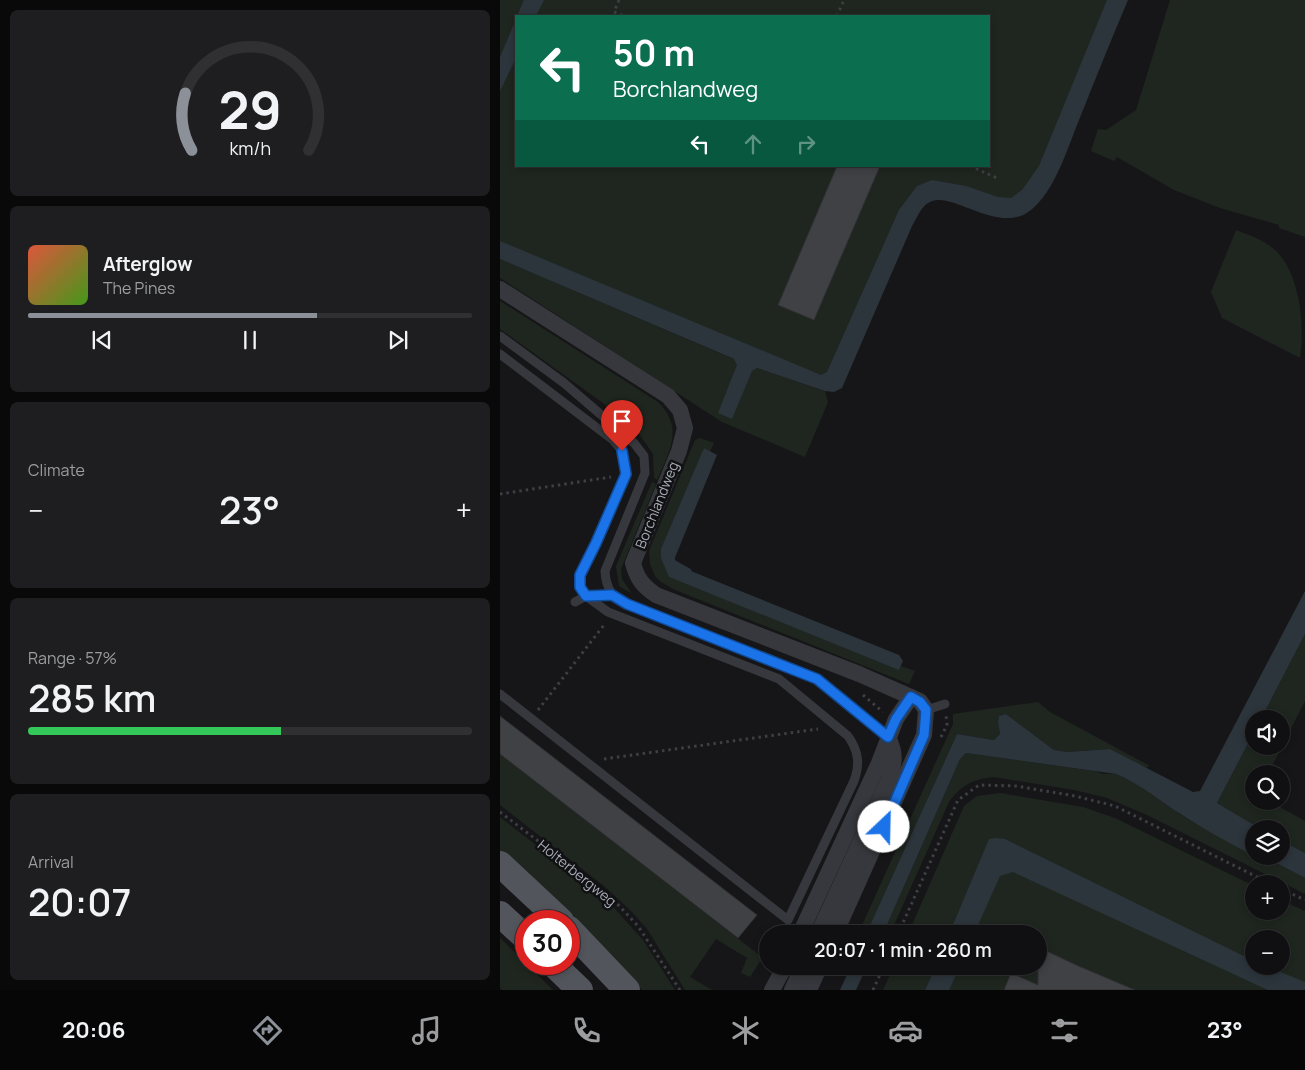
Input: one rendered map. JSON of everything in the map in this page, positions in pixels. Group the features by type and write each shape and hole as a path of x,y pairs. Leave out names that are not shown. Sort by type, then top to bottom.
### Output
{"main road":[{"path":"500,864 549,910"},
{"path":"500,914 515,928"},
{"path":"580,941 627,990"},
{"path":"564,975 580,990"}],"street":[{"name":"Borchlandweg","path":"500,289 668,396 680,410 685,428 679,451 633,563 636,577 645,588 656,595 911,697 920,702 926,710"},
{"path":"804,925 879,763 896,719 911,697"},
{"path":"839,925 924,735 926,710"},
{"path":"822,925 892,771 895,762 888,737"},
{"path":"772,990 780,975"},
{"path":"792,990 799,975"},
{"path":"809,990 816,975"}],"lane":[{"path":"500,336 564,383 634,443 644,456 645,473 605,571 606,580 612,595"},
{"path":"500,354 613,440 622,451 626,474 580,575 580,587 586,596 608,612 778,680 848,736 854,745 859,760 858,772 803,892 788,920 500,694"},
{"path":"575,602 586,596 612,595 627,604 817,679 888,737"},
{"path":"926,710 945,704"}],"path":[{"path":"619,0 614,12 622,15"},
{"path":"837,15 844,0"},
{"path":"972,167 999,179"},
{"path":"500,494 626,474"},
{"path":"532,718 604,624"},
{"path":"871,722 885,714"},
{"path":"587,761 836,727"},
{"path":"902,925 958,800 979,785 1016,786 1075,796 1115,806 1253,875"},
{"name":"Holterbergweg","path":"500,812 608,895 638,926 680,990"},
{"path":"1290,893 1305,900"},
{"path":"873,990 880,975"}],"shaded area":[{"path":"500,0 1119,0 1050,165 1010,206 925,186 832,375 816,380 500,245"},
{"path":"524,0 544,0 536,15 517,15"},
{"path":"1107,0 1128,0 1065,155 1047,192 1031,210 1018,217 991,216 951,202 939,200 924,206 912,226 842,388 834,392 825,391 757,368 752,371 732,419 718,413 737,365 734,359 500,259 500,241 821,375 827,372 899,210 917,186 932,180 966,186 998,197 1011,198 1022,190 1039,166"},
{"path":"1170,0 1305,0 1305,237 1279,228 1279,225 1220,208 1174,190 1117,157 1114,161 1091,151 1098,129 1106,130 1136,110"},
{"path":"515,21 515,60 500,91 500,57"},
{"path":"1236,230 1258,239 1273,248 1285,262 1291,274 1296,287 1301,317 1300,358 1222,318 1211,292"},
{"path":"500,259 745,364 825,391 828,402 805,457 722,422 500,278"},
{"path":"500,301 658,402 671,421 673,430 670,449 657,480 654,478 653,454 637,431 603,403 500,329"},
{"path":"700,438 714,443 710,452 704,448 669,577 899,669 901,666 915,671 909,684 673,589 655,576 650,564 649,551 695,440"},
{"path":"704,448 717,455 674,560 676,565 899,655 903,661 899,670 669,577 661,558 661,549"},
{"path":"652,482 656,484 621,569 622,579 632,594 619,586 616,566"},
{"path":"1305,591 1305,634 1266,710 1245,710 1245,749 1217,803 1246,820 1245,851 1213,834 1142,788 1116,774 966,753 960,759 887,925 870,925 957,734 994,740 1000,734 999,716 1006,714 1054,750 1067,752 1110,749 1193,792 1200,791"},
{"path":"1305,634 1305,701 1290,731 1290,710 1266,710"},
{"path":"1038,702 1050,712 1150,766 1145,768 1110,749 1067,752 1054,750 1006,714 999,716 1000,734 994,740 957,734 870,925 862,925 953,724 953,714"},
{"path":"1245,749 1245,755 1278,755 1273,765 1245,765 1245,810 1285,810 1305,821 1305,853 1290,845 1290,820 1246,820 1217,803"},
{"path":"966,753 1094,771 1103,774 1116,774 1131,780 1181,815 1245,851 1245,864 1147,815 1107,798 1074,790 994,777 980,779 963,787 949,802 894,925 887,925 960,759"},
{"path":"500,754 758,954 759,963 750,977 741,973 747,958 716,939 690,977 712,990 685,990 647,929 631,911 604,886 500,805"},
{"path":"1000,793 1083,807 1115,818 1245,882 1245,920 1290,920 1290,904 1305,911 1305,990 940,990 947,975 1047,975 1047,925 970,925 1001,854 1174,924 1004,839 989,840 953,925 912,925 964,806 977,796"},
{"path":"500,817 607,900 643,940 675,990 642,990 580,926 580,910 564,910 500,851"},
{"path":"989,839 1005,839 1245,957 1245,975 1288,975 1305,982 1305,990 1268,990 1013,872 1000,876 978,925 953,925"},
{"path":"1290,845 1305,853 1305,878 1280,865 1290,865"},
{"path":"1247,865 1280,865 1305,878 1305,894 1290,886 1290,875 1267,875"},
{"path":"500,938 515,953 515,975 538,975 553,990 502,990 500,988"},
{"path":"847,975 863,975 856,990 840,990"},
{"path":"890,975 932,975 925,990 883,990"},
{"path":"932,975 956,975 949,990 925,990"}],"building":[{"path":"837,167 880,167 814,320 778,305"},
{"path":"500,716 757,915 738,938 500,754"},
{"path":"1047,951 1135,990 1004,990 1010,975 1016,975 1038,985 1038,975 1047,975"}],"waterway":[{"path":"672,557 673,562 689,571"}],"route":[{"path":"622,451 626,474 580,575 580,587 586,596 612,595 619,601 817,679 888,737 896,719 911,697 920,702 926,710 924,735 884,827"}]}
